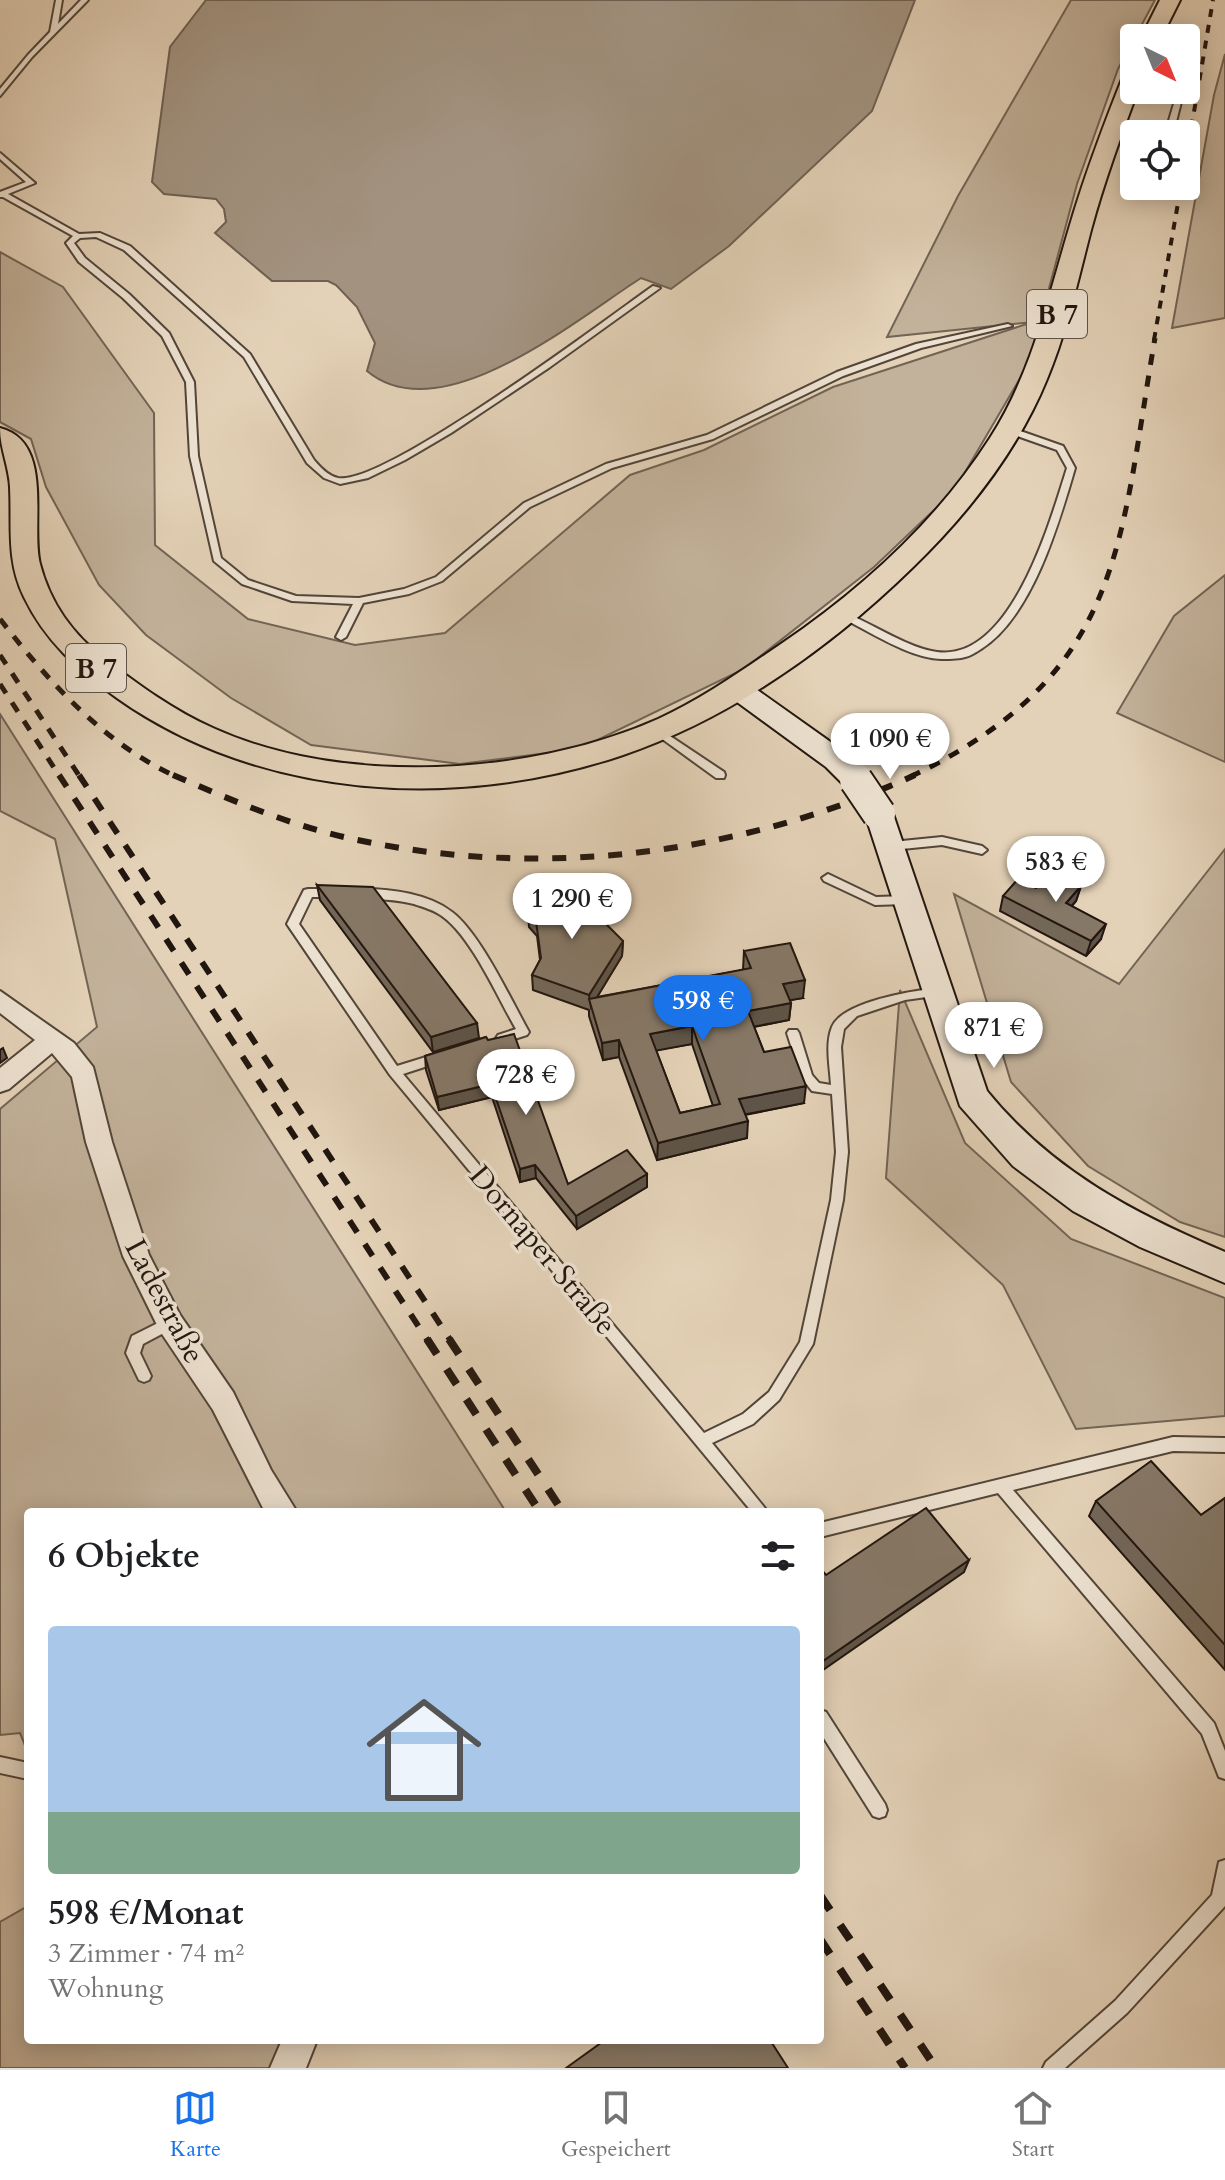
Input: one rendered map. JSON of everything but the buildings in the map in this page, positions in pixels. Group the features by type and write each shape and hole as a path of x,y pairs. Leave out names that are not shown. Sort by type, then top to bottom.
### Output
{"main road":[{"path":"1158,24 1170,0"},
{"name":"B 7","path":"0,436 15,449 21,467 23,550 29,574 48,614 87,661 197,733 297,764 385,778 436,780 524,770 578,758 658,731 736,688 843,615 933,533 966,493 1009,430 1043,366 1090,192 1123,104"},
{"path":"736,688 836,760 856,780 879,814 940,991 972,1097 1011,1146 1068,1193 1102,1213 1225,1268"}],"street":[{"name":"Ladestraße","path":"0,1000 77,1063 88,1084 99,1142 136,1256 170,1323 223,1401 261,1480 279,1508"},
{"path":"0,1082 52,1040"},
{"path":"288,2068 298,2044"}],"lane":[{"path":"53,33 59,0"},
{"path":"0,94 85,0"},
{"path":"0,155 31,183 3,196"},
{"path":"3,196 78,236 97,235 127,248 247,356 310,461 322,475 340,481 356,479 419,449 495,401 656,288"},
{"path":"78,236 70,243 82,260 126,296 166,335 190,382 194,456 217,559 245,582 295,599 359,601 406,592 439,579 527,505 609,466 710,437 840,374 905,350 1008,326"},
{"path":"843,615 921,649 950,657 978,648 1002,622 1023,596 1039,565 1071,468 1060,448 1009,430"},
{"path":"341,637 359,601"},
{"path":"658,731 720,775"},
{"path":"892,846 942,841 982,850"},
{"path":"828,878 875,901 910,900"},
{"name":"Dornaper Straße","path":"494,1041 523,1032 477,951 448,914 386,892 308,893 293,924 394,1072 758,1508"},
{"path":"701,1441 748,1419 774,1396 806,1344 837,1200 842,1152 837,1090 838,1027 853,1013 905,996 940,991"},
{"path":"793,1033 807,1077 816,1088 837,1090"},
{"path":"394,1072 451,1054"},
{"path":"144,1376 133,1353 137,1340 170,1323"},
{"path":"824,1529 1173,1444 1225,1445"},
{"path":"1000,1485 1208,1729 1225,1771"},
{"path":"824,1724 879,1810"},
{"path":"0,1765 24,1770"},
{"path":"1052,2068 1121,2007 1220,1899 1225,1868"}],"shaded area":[{"path":"206,0 915,0 872,111 729,246 671,289 641,278 582,319 508,363 469,380 432,388 397,386 367,371 375,343 357,307 336,285 328,281 272,281 215,233 226,222 224,209 216,199 164,194 152,182 170,47"},
{"path":"1071,0 1155,0 1142,24 1120,24 1120,65 1077,184 1029,363 954,491 874,567 744,669 579,749 460,764 311,745 231,698 146,635 99,585 46,487 31,439 0,422 0,252 63,287 154,413 155,545 248,619 355,645 445,633 630,475 704,450 833,387 1033,322 887,337 958,196"},
{"path":"1225,54 1225,318 1172,328 1195,200 1200,200 1200,173"},
{"path":"1225,575 1225,762 1117,713 1174,616"},
{"path":"0,714 503,1508 24,1508 24,1743 20,1733 0,1735 0,1109 97,1027 55,839 0,811"},
{"path":"1225,849 1225,1237 1180,1222 1088,1166 1011,1082 954,894 1119,984"},
{"path":"900,990 965,1143 1071,1239 1225,1298 1225,1416 1076,1429 1003,1285 886,1178"},
{"path":"24,1908 24,2044 295,2044 286,2068 0,2068 0,1922"}],"railway":[{"path":"1193,120 1213,0"},
{"path":"1154,340 1179,200"},
{"path":"910,777 981,737 1034,694 1073,647 1100,596 1118,541 1132,479 1155,338"},
{"path":"0,619 79,709 125,747 174,775"},
{"path":"0,655 80,777"},
{"path":"0,684 60,777"},
{"path":"59,775 428,1341"},
{"path":"79,775 451,1341"},
{"path":"174,775 278,818 344,837 416,850 489,857 562,858 635,853 707,842 778,825 847,803 915,775"},
{"path":"427,1339 537,1508"},
{"path":"449,1339 560,1508"},
{"path":"824,1901 936,2068"},
{"path":"824,1945 905,2068"}]}
